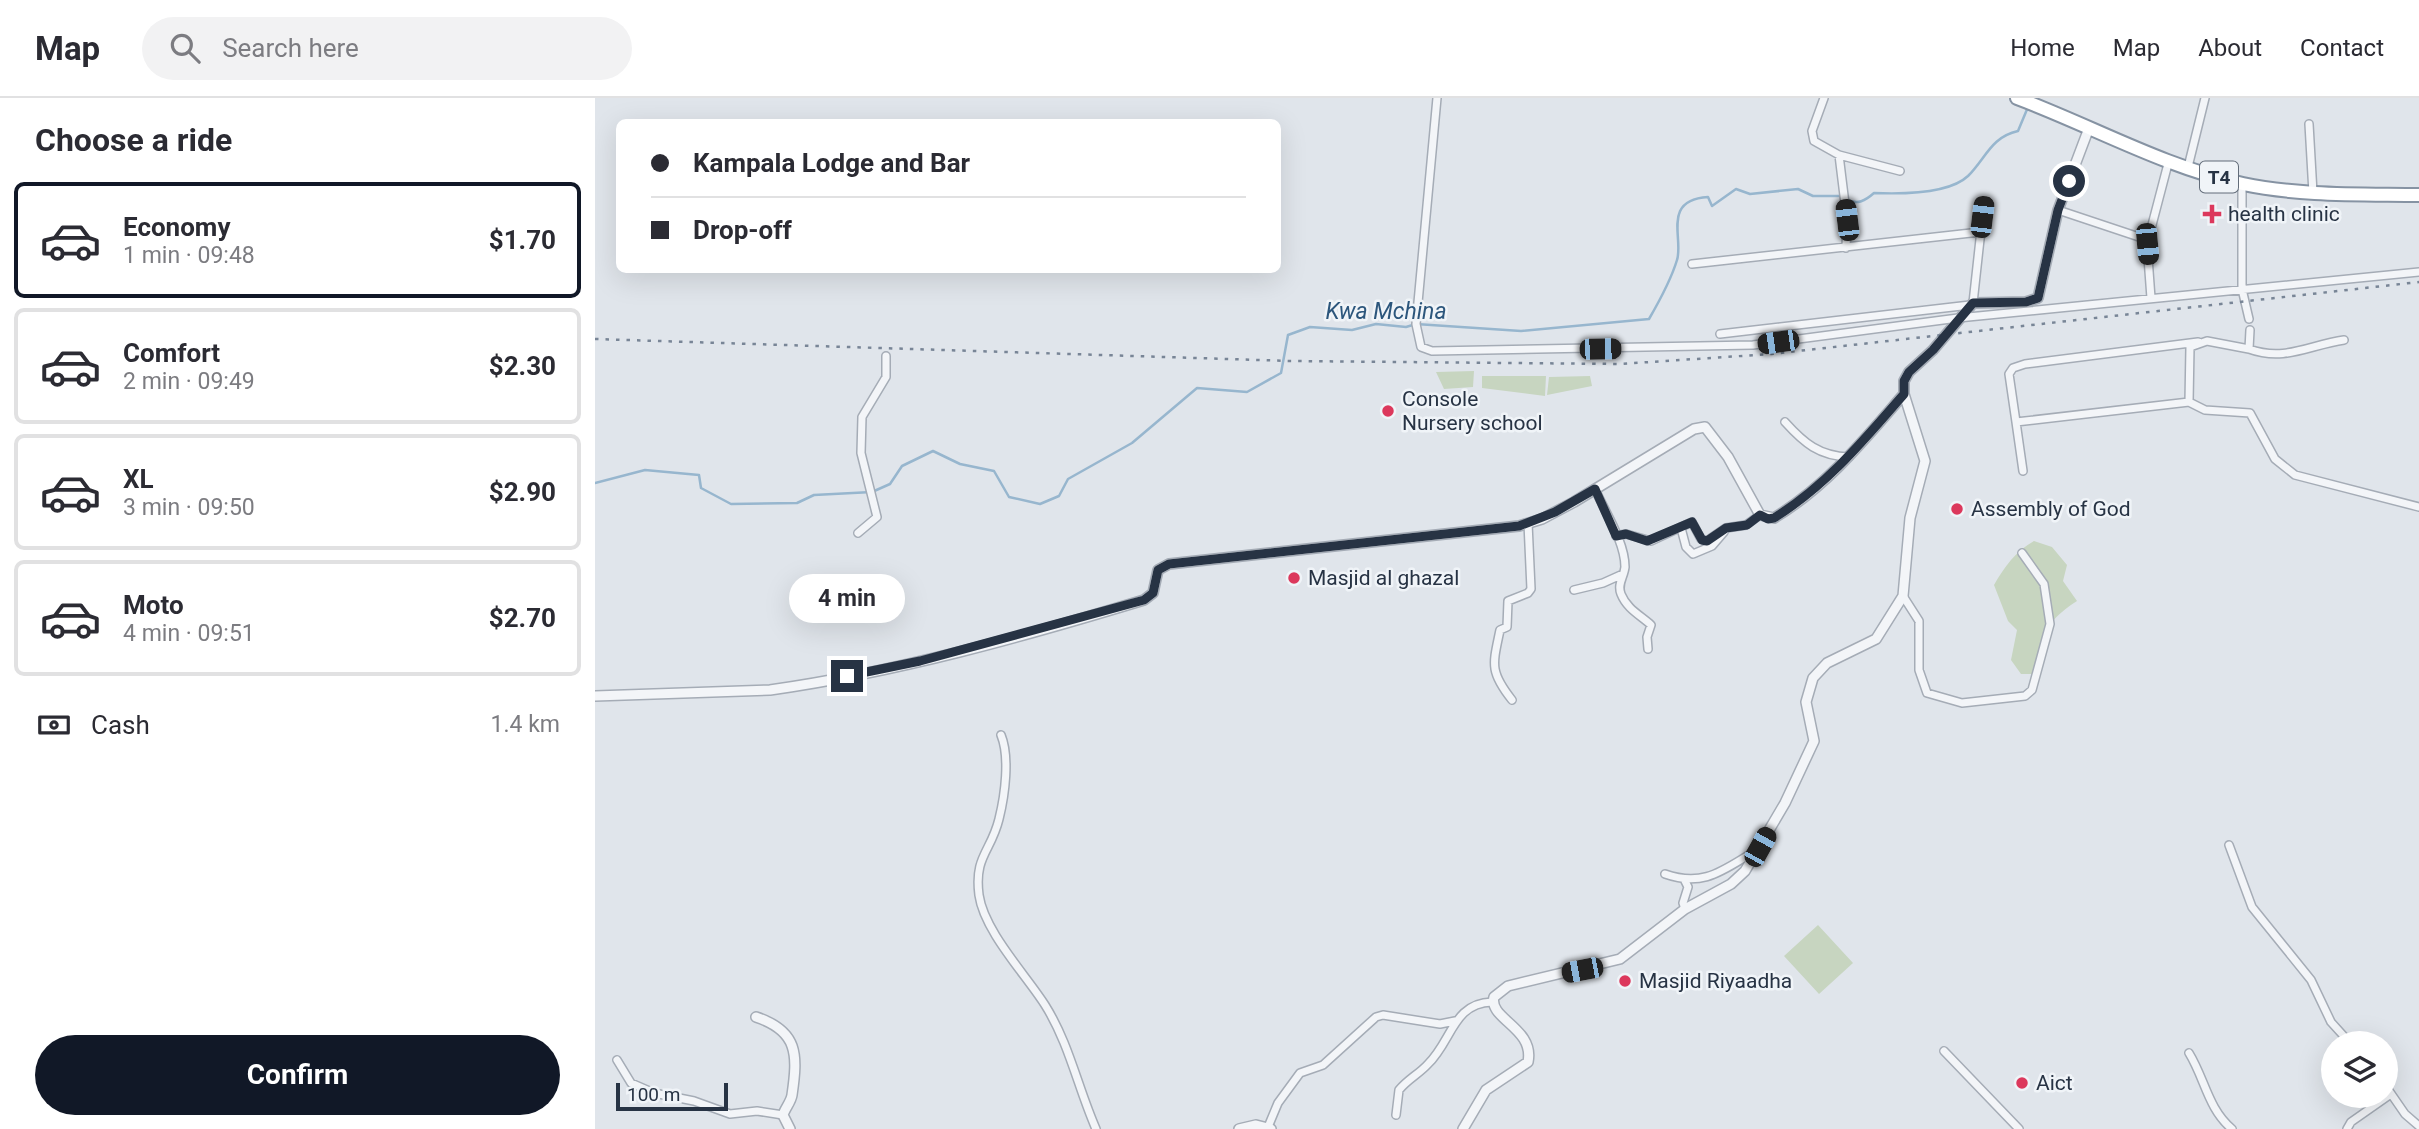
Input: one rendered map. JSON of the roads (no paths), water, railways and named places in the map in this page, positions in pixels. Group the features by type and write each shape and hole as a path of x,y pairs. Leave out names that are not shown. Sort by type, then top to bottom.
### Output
{"highway":[{"name":"T4","path":"2023,100 2169,160 2242,184 2313,193 2419,195"}],"street":[{"path":"1437,98 1416,324 1421,347 1433,351 1712,348 1958,318 2419,272"},
{"path":"1824,98 1811,137 1839,155 1900,172"},
{"path":"2188,167 2205,98"},
{"path":"2309,124 2313,193"},
{"path":"1720,334 1971,304 2026,302 2038,298 2058,210 2088,128"},
{"path":"1839,155 1847,220 1846,247"},
{"path":"2151,298 2147,244 2169,160"},
{"path":"2242,184 2242,289 2249,319"},
{"path":"1396,1115 1399,1090 1427,1065 1445,1044 1455,1021 1475,1004 1492,1002 1508,986 1620,959 1685,909 1739,877 1760,847 1785,803 1814,741 1806,702 1813,678 1833,660 1876,639 1903,596 1910,518 1925,466 1904,394 1904,381 1909,372 1933,350 1971,304 1984,203"},
{"path":"2058,210 2139,237 2147,244"},
{"path":"1692,264 1766,253 1980,232"},
{"path":"2249,349 2250,330"},
{"path":"2023,471 2008,374 2013,368 2198,342 2249,349 2274,356 2302,351 2311,345 2344,340"},
{"path":"2189,402 2190,347 2198,342"},
{"path":"858,533 877,517 861,453 862,418 886,377 886,356"},
{"path":"595,696 770,690 799,686 920,661 1144,600 1153,593 1158,570 1169,564 1528,523 1595,489 1694,429 1705,426 1728,457 1760,515 1768,519 1781,514 1814,491 1849,457 1904,394"},
{"path":"2016,422 2189,402 2205,410 2250,413 2275,458 2295,475 2419,507"},
{"path":"1785,422 1814,449 1829,457 1849,457"},
{"path":"1595,489 1616,536 1624,564 1619,588 1622,597 1637,617 1651,625 1647,637 1648,649"},
{"path":"1616,536 1626,534 1647,541 1695,524 1701,538 1707,541 1730,528 1747,525 1760,515"},
{"path":"1512,700 1497,680 1492,658 1500,630 1507,627 1508,601 1525,595 1531,589 1528,523"},
{"path":"1681,528 1686,547 1693,554 1712,546 1730,528"},
{"path":"1903,596 1919,621 1919,670 1927,693 1962,702 2025,696 2032,690 2050,624 2044,584 2022,553"},
{"path":"1574,590 1596,586 1623,573"},
{"path":"1001,735 1008,758 999,820 979,861 980,899 1002,942 1024,979 1044,1004 1059,1033 1096,1129"},
{"path":"2229,845 2252,907 2311,980 2331,1022 2339,1031"},
{"path":"1665,874 1685,881 1715,874 1760,847"},
{"path":"1685,881 1688,887 1683,903 1685,909"},
{"path":"1463,1129 1486,1090 1528,1062 1530,1054 1526,1040 1492,1002"},
{"path":"1238,1129 1256,1125 1270,1128 1278,1103 1300,1073 1323,1065 1371,1020 1384,1015 1440,1024 1455,1021"},
{"path":"756,1017 782,1028 792,1045 792,1095 783,1115"},
{"path":"1944,1051 2019,1129"},
{"path":"2189,1053 2203,1074 2214,1111 2232,1129"},
{"path":"617,1060 631,1083 654,1093 694,1101 730,1114 757,1111 783,1115"},
{"path":"2398,1104 2419,1126"},
{"path":"2347,1129 2351,1122 2371,1108"},
{"path":"783,1115 790,1129"}],"waterway":[{"name":"Kwa Mchina","path":"1847,199 1858,202 1874,193 1923,192 1959,182 1968,176 1995,143 2018,131 2028,107"},
{"name":"Kwa Mchina","path":"595,483 645,470 699,475 701,488 731,504 797,503 814,495 872,492 890,484 902,466 933,451 960,464 994,471 1009,497 1040,504 1059,496 1068,479 1132,443 1197,388 1247,392 1281,373 1288,335 1310,327 1352,330 1376,324 1521,331 1649,319 1677,260 1677,222 1684,205 1708,197 1712,206 1736,189 1750,194 1798,189 1813,196 1841,196"}],"railway":[{"path":"595,339 1291,361 1620,364 1771,354 2419,282"}],"place":[{"name":"health clinic","path":"2212,214"},
{"name":"Console Nursery school","path":"1388,411"},
{"name":"Assembly of God","path":"1957,509"},
{"name":"Masjid al ghazal","path":"1294,578"},
{"name":"Masjid Riyaadha","path":"1625,981"},
{"name":"Aict","path":"2022,1083"}]}
